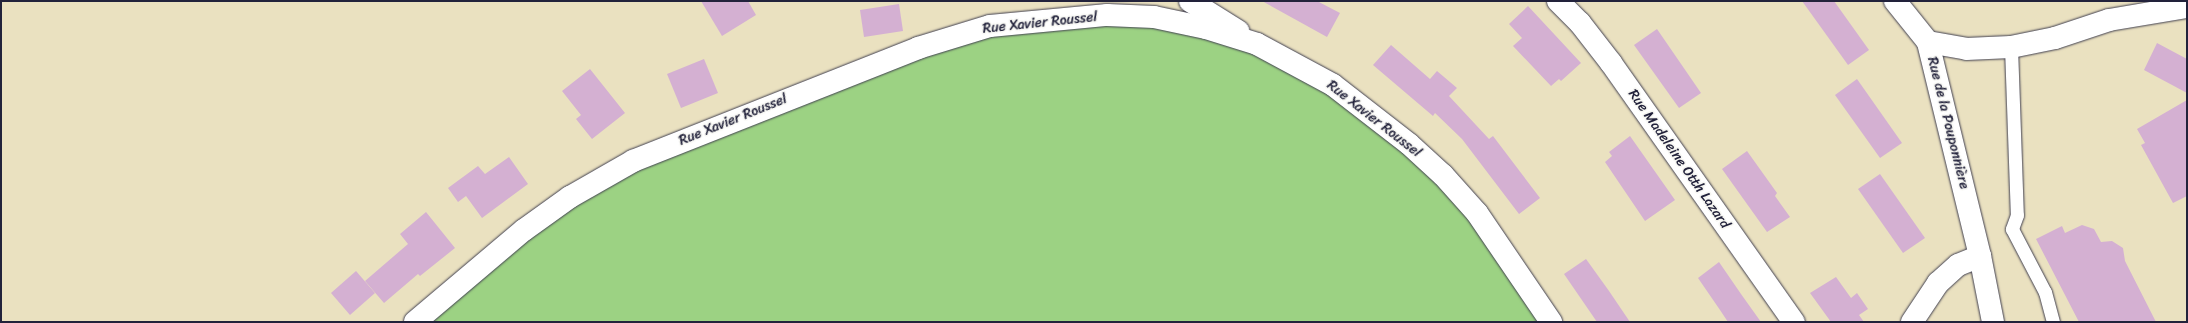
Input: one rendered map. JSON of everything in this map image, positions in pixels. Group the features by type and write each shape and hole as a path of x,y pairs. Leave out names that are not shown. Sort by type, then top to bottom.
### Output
{"street":[{"path":"1190,1 1257,44"},
{"name":"Rue Madeleine Otth Lazard","path":"1558,1 1580,23 1611,63 1794,322"},
{"path":"1895,1 1928,42"},
{"name":"Rue de la Pouponnière","path":"1993,322 1980,256 1928,42 1966,49 2011,47 2055,38 2109,20 2187,7"},
{"name":"Rue Xavier Roussel","path":"415,322 524,230 570,197 633,161 918,48 990,26 1066,9 1107,15 1154,17 1206,28 1257,44 1333,85 1409,144 1442,175 1477,213 1551,322"},
{"path":"1912,322 1938,283 1958,265 1980,256"}],"lane":[{"path":"2011,47 2017,215 2012,229 2045,292 2053,322"}],"green space":[{"path":"1107,15 1257,44 1443,175 1551,322 415,322 570,197 918,48"}],"building":[{"path":"701,1 748,1 756,15 722,36"},
{"path":"1262,1 1317,1 1340,13 1327,37"},
{"path":"1802,1 1834,1 1869,50 1848,65"},
{"path":"899,4 903,31 864,37 860,10"},
{"path":"1528,6 1581,63 1561,81 1559,79 1551,86 1513,46 1522,38 1509,24"},
{"path":"1657,29 1701,93 1679,108 1634,45"},
{"path":"2157,43 2187,59 2187,93 2144,70"},
{"path":"1391,45 1430,79 1437,71 1457,88 1449,96 1489,139 1493,136 1540,198 1519,214 1462,139 1435,113 1433,116 1373,65"},
{"path":"704,59 718,93 681,108 667,74"},
{"path":"590,69 625,113 592,139 576,119 581,115 562,91"},
{"path":"1857,79 1902,143 1880,158 1835,95"},
{"path":"2187,100 2187,196 2173,203 2141,145 2145,143 2137,129"},
{"path":"1630,136 1675,200 1645,221 1605,162 1612,156 1609,152"},
{"path":"1747,151 1777,193 1775,196 1790,217 1767,232 1722,169"},
{"path":"509,157 528,184 482,218 466,196 458,202 448,188 478,166 485,174"},
{"path":"1880,174 1925,238 1903,253 1858,189"},
{"path":"426,212 455,248 420,276 418,274 384,303 365,281 408,244 400,234"},
{"path":"2082,225 2094,229 2101,242 2112,241 2123,248 2125,261 2156,322 2079,322 2036,239 2062,226 2065,233"},
{"path":"1586,259 1630,322 1597,322 1564,274"},
{"path":"1719,262 1761,322 1728,322 1698,278"},
{"path":"356,271 375,293 350,315 331,293"},
{"path":"1836,277 1851,298 1857,293 1868,309 1859,315 1864,322 1831,322 1810,293"}]}
